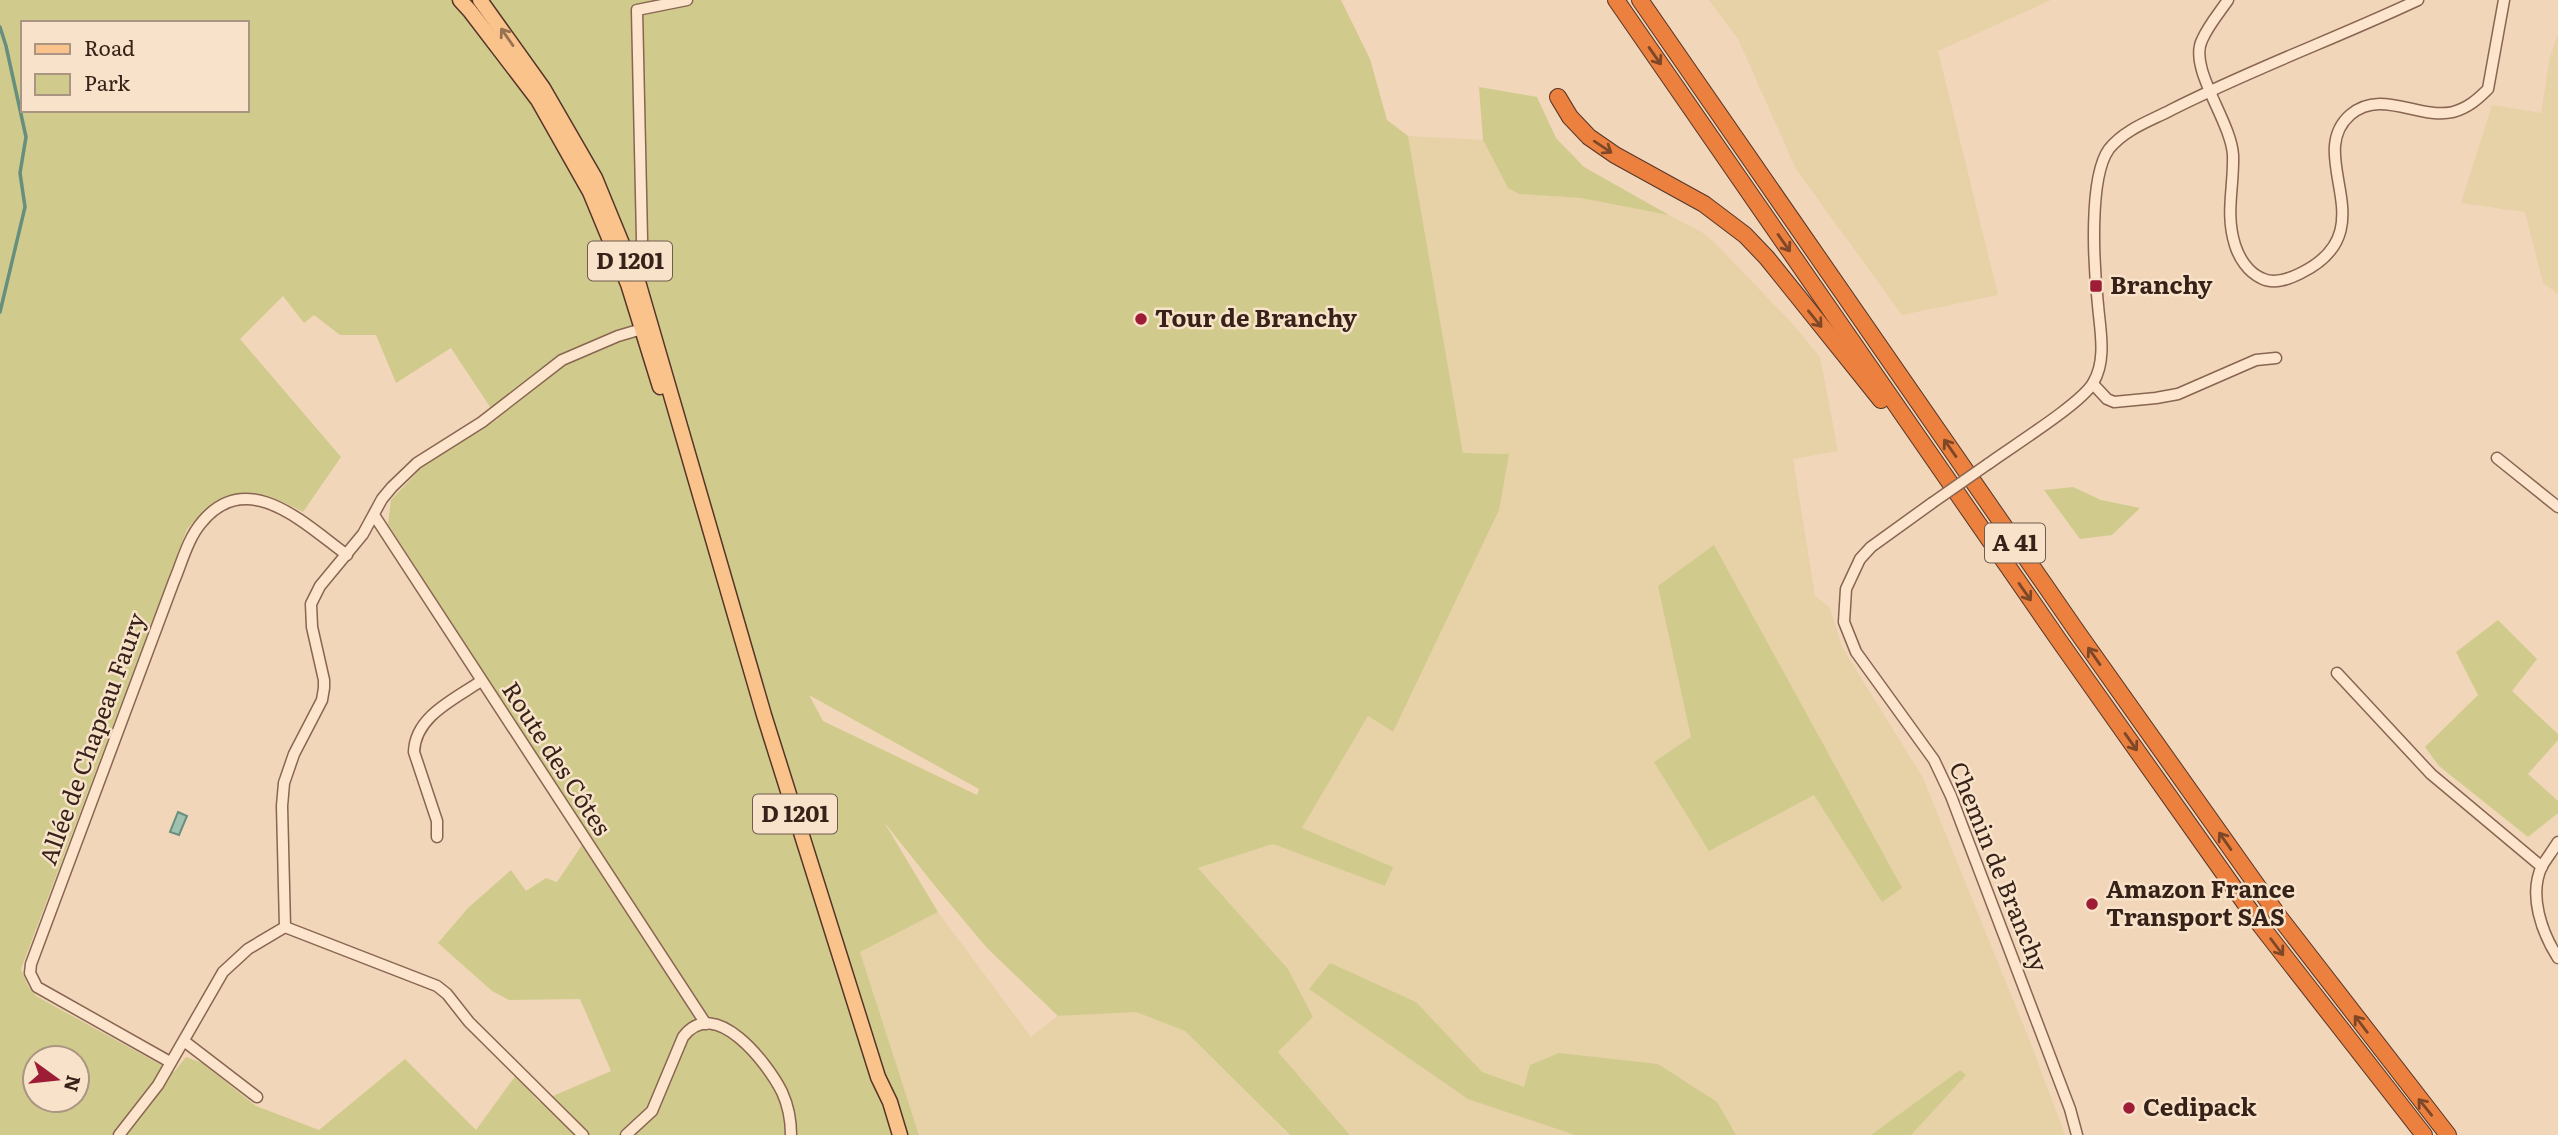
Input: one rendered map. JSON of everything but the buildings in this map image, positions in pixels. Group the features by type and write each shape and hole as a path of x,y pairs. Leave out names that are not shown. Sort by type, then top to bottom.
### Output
{"highway":[{"name":"A 41","path":"1616,0 1964,503 2262,926 2424,1135"},
{"name":"A 41","path":"1640,0 2070,621 2280,918 2448,1135"},
{"path":"1652,0 1784,208"},
{"path":"1558,97 1570,117 1589,137 1615,155 1703,204 1745,235 1767,258 1964,503"}],"main road":[{"name":"D 1201","path":"468,3 542,88 595,178 639,285 764,715 878,1077"},
{"name":"D 1201","path":"468,3 538,100 590,192 628,284 689,479 716,551"},
{"path":"878,1077 881,1105 891,1135"},
{"path":"878,1077 890,1102 900,1135"}],"street":[{"path":"639,285 642,239 637,10 687,0"},
{"path":"2228,0 2201,41 2199,62 2229,130 2233,149 2229,218 2237,250 2243,261 2259,277 2275,281 2288,279 2313,267 2329,253 2340,231 2343,201 2334,152 2340,128 2347,117 2357,109 2385,103 2451,113 2478,99 2488,89 2504,0"},
{"path":"2276,358 2256,360 2178,394 2156,398 2114,402 2107,399 2093,384 2102,350 2096,286 2095,235 2097,182 2102,160 2113,145 2134,128 2417,0"},
{"path":"285,928 282,806 284,783 294,754 322,700 323,673 312,627 311,604 320,586 363,534 392,487 417,463 482,422 551,368 578,353 642,329"},
{"name":"Chemin de Branchy","path":"2077,1135 2070,1110 1951,796 1934,760 1856,652 1844,622 1846,589 1860,559 1871,547 2074,402 2093,384"},
{"path":"2497,458 2558,507"},
{"name":"Allée de Chapeau Faury","path":"170,1062 37,987 30,972 31,964 174,581 192,537 202,522 212,512 228,503 247,499 268,502 288,510 347,555"},
{"name":"Route des Côtes","path":"374,514 706,1024"},
{"path":"2337,673 2431,774 2542,867"},
{"path":"438,837 437,821 414,752 414,744 421,727 433,714 481,681"},
{"path":"2558,842 2542,867 2537,884 2538,908 2549,943 2558,958"},
{"path":"119,1135 139,1112 223,972 248,949 285,928"},
{"path":"285,928 438,986 469,1022 583,1135"},
{"path":"626,1135 652,1111 683,1037 691,1028 706,1024 734,1034 758,1055 786,1101 791,1135"},
{"path":"184,1041 257,1097"}],"shaded area":[{"path":"1709,0 2051,0 1938,51 1998,295 1902,315 1796,169 1738,39"},
{"path":"2558,34 2558,294 2543,283 2525,212 2461,203 2492,105 2541,113 2550,57"},
{"path":"1408,136 1483,140 1508,188 1519,194 1581,198 1640,208 1669,215 1703,233 1789,320 1820,357 1838,451 1793,459 1815,596 1830,608 1842,647 1923,778 2065,1135 1350,1135 1278,1052 1313,1017 1288,969 1198,868 1273,844 1386,886 1392,867 1302,828 1368,716 1392,732 1509,454 1463,453"},
{"path":"178,812 187,816 179,835 170,832"},
{"path":"938,912 1031,1037 1058,1016 1136,1012 1185,1031 1289,1135 919,1135 860,952"}],"green space":[{"path":"0,0 1341,0 1370,59 1387,120 1408,136 1463,453 1509,454 1499,510 1393,732 1368,716 1302,828 1393,867 1385,886 1273,844 1198,868 1288,969 1313,1017 1278,1052 1350,1135 1290,1135 1185,1031 1136,1012 1058,1016 987,948 884,822 938,912 860,952 919,1135 0,1135","holes":["283,296 304,323 314,315 340,335 376,335 396,383 451,348 498,419 428,461 391,500 388,524 588,836 557,882 546,878 526,891 511,870 468,908 438,943 492,991 509,1000 580,999 611,1071 539,1102 516,1075 476,1130 405,1059 319,1130 256,1106 202,1063 186,1057 174,1072 36,996 28,986 21,969 187,529 216,504 241,494 254,493 269,497 303,512 341,457 240,339","809,695 979,789 977,795 823,721"]},
{"path":"1479,87 1537,97 1556,138 1584,167 1669,215 1581,198 1519,194 1508,188 1483,140"},
{"path":"2073,487 2101,500 2140,508 2112,535 2080,539 2044,490"},
{"path":"1714,545 1902,888 1882,902 1814,795 1709,851 1654,762 1691,737 1658,586"},
{"path":"2498,620 2537,659 2512,691 2558,734 2558,740 2528,774 2558,801 2558,813 2528,837 2439,766 2425,747 2478,695 2456,652"},
{"path":"1330,963 1416,1002 1482,1072 1524,1087 1530,1065 1559,1053 1658,1064 1717,1102 1736,1135 1575,1135 1468,1099 1309,989"},
{"path":"1960,1070 1966,1075 1911,1135 1871,1135"}],"waterway":[{"path":"0,27 26,137 20,173 25,207 0,312"}],"place":[{"name":"Branchy","path":"2096,286"},
{"name":"Tour de Branchy","path":"1141,319"},
{"name":"Amazon France Transport SAS","path":"2092,904"},
{"name":"Cedipack","path":"2129,1108"}]}
